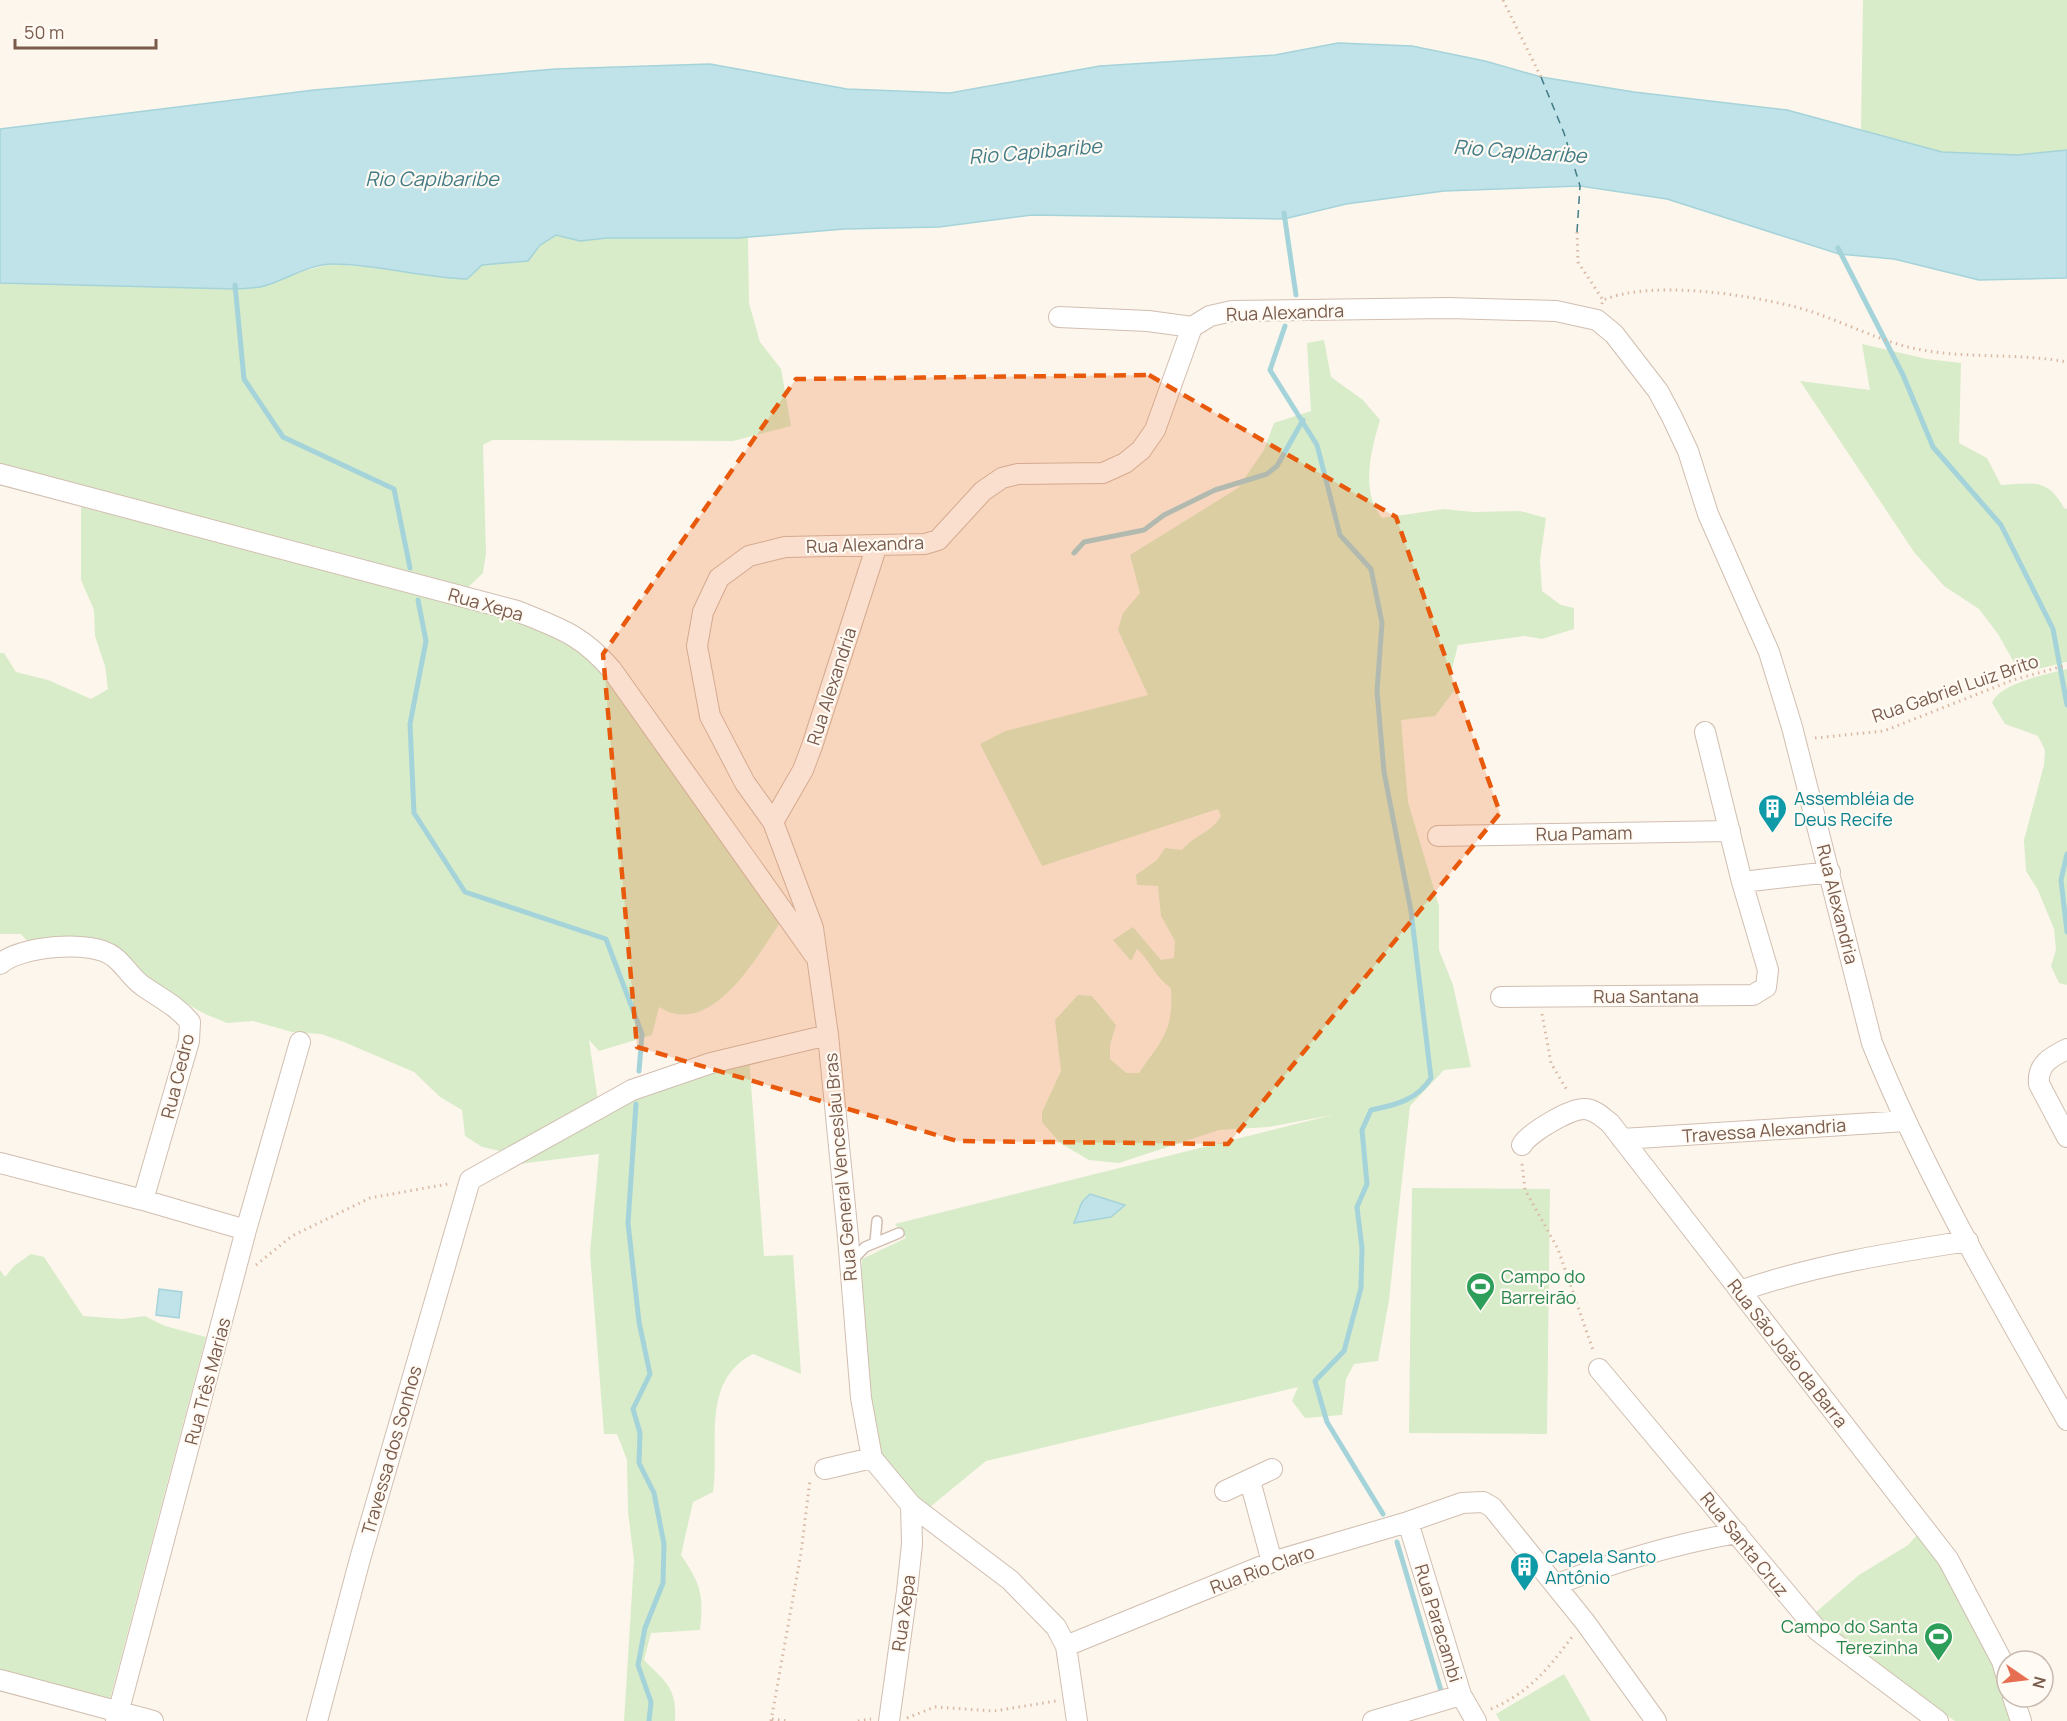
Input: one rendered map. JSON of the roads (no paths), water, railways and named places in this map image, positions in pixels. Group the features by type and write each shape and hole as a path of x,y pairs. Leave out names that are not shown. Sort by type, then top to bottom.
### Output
{"street":[{"name":"Rua Alexandra","path":"773,822 745,783 710,716 697,646 703,612 719,578 749,556 785,547 850,543 925,544 938,540 983,491 1002,478 1018,474 1103,473 1125,463 1142,450 1155,430 1192,327 1210,316 1244,310 1448,308 1556,311 1597,320"},
{"path":"1059,317 1148,321 1192,327"},
{"name":"Rua Alexandria","path":"1597,320 1614,334 1658,391 1688,451 1708,514 1769,652 1830,872 1872,1043 1906,1121 1968,1241 2067,1420"},
{"name":"Rua Xepa","path":"0,474 517,610 569,633 592,648 612,670 819,961"},
{"name":"Rua Alexandria","path":"773,822 803,770 877,545"},
{"path":"1705,732 1742,882 1830,872"},
{"name":"Rua General Venceslau Bras","path":"773,822 813,928 819,961 828,1035 861,1398 872,1458 911,1505 1010,1580 1037,1604 1056,1627 1066,1646"},
{"name":"Rua Pamam","path":"1438,836 1730,831"},
{"name":"Rua Santana","path":"1501,997 1753,995 1766,987 1768,970 1742,882"},
{"name":"Rua Cedro","path":"0,964 15,954 60,947 95,948 114,957 141,985 180,1010 190,1022 189,1041 144,1200"},
{"name":"Travessa dos Sonhos","path":"317,1721 360,1559 471,1180 632,1090 711,1063 828,1035"},
{"name":"Rua Três Marias","path":"118,1717 234,1283 246,1230 300,1042"},
{"path":"2067,1049 2050,1058 2041,1068 2038,1076 2039,1084 2067,1137"},
{"name":"Rua São João da Barra","path":"1522,1145 1527,1137 1540,1128 1577,1110 1596,1112 1610,1123 1948,1559 1995,1649"},
{"name":"Travessa Alexandria","path":"1622,1139 1906,1121"},
{"path":"0,1162 246,1230"},
{"path":"1740,1291 1780,1277 1850,1260 1968,1241"},
{"name":"Rua Santa Cruz","path":"1599,1369 1818,1631 1938,1721"},
{"path":"825,1469 872,1458"},
{"path":"1225,1491 1272,1469"},
{"path":"1250,1481 1272,1562"},
{"name":"Rua Rio Claro","path":"1066,1646 1272,1562 1408,1522 1462,1503 1483,1502 1492,1507 1555,1585"},
{"name":"Rua Xepa","path":"888,1719 907,1591 912,1544 911,1505"},
{"name":"Rua Paracambi","path":"1408,1522 1461,1695 1474,1719"},
{"path":"1656,1721 1585,1622 1555,1585 1598,1568 1701,1539 1737,1533"},
{"path":"1066,1646 1076,1698 1077,1721"},
{"path":"0,1680 118,1717 153,1721"},
{"path":"1372,1721 1461,1695"}],"lane":[{"path":"875,1242 877,1221"},
{"path":"850,1265 857,1254 875,1242 899,1233"}],"water":[{"name":"Rio Capibaribe","path":"1338,43 1412,46 1485,61 1541,77 1634,92 1787,110 1942,152 2018,155 2067,150 2067,278 1979,280 1894,259 1839,254 1667,199 1580,186 1444,191 1346,204 1284,219 1032,215 939,227 844,229 738,238 607,238 580,241 556,235 540,245 528,261 482,265 467,279 333,264 316,266 263,286 235,289 0,283 0,129 314,90 555,69 710,64 847,89 950,93 1100,66 1275,55"},
{"path":"1090,1194 1125,1205 1111,1217 1074,1223 1082,1202"},
{"path":"159,1289 182,1292 179,1318 156,1315"}],"waterway":[{"path":"1284,213 1296,295"},
{"path":"1838,248 1903,375 1933,447 2001,525 2053,629 2067,705"},
{"path":"235,285 244,379 283,437 394,489 410,568"},
{"path":"1285,326 1270,370 1317,445 1340,535 1371,569 1382,623 1377,691 1384,772 1411,911 1431,1078 1419,1092 1405,1100 1371,1110 1362,1130 1367,1184 1357,1207 1362,1248 1361,1288 1344,1351 1315,1381 1327,1422 1383,1514"},
{"path":"1074,553 1084,542 1144,530 1164,515 1215,490 1267,474 1277,466 1303,420"},
{"path":"418,600 426,641 410,724 414,813 465,892 606,939 642,1034 639,1071"},
{"path":"2067,854 2061,880 2067,932"},
{"path":"636,1104 628,1223 639,1322 650,1374 633,1409 640,1433 639,1463 654,1493 664,1544 663,1583 645,1628 638,1665 651,1702 649,1721"},
{"path":"1397,1542 1442,1694"}],"place":[{"name":"Assembléia de Deus Recife","path":"1773,834"},
{"name":"Campo do Barreirão","path":"1480,1312"},
{"name":"Capela Santo Antônio","path":"1524,1592"},
{"name":"Campo do Santa Terezinha","path":"1939,1662"}]}
